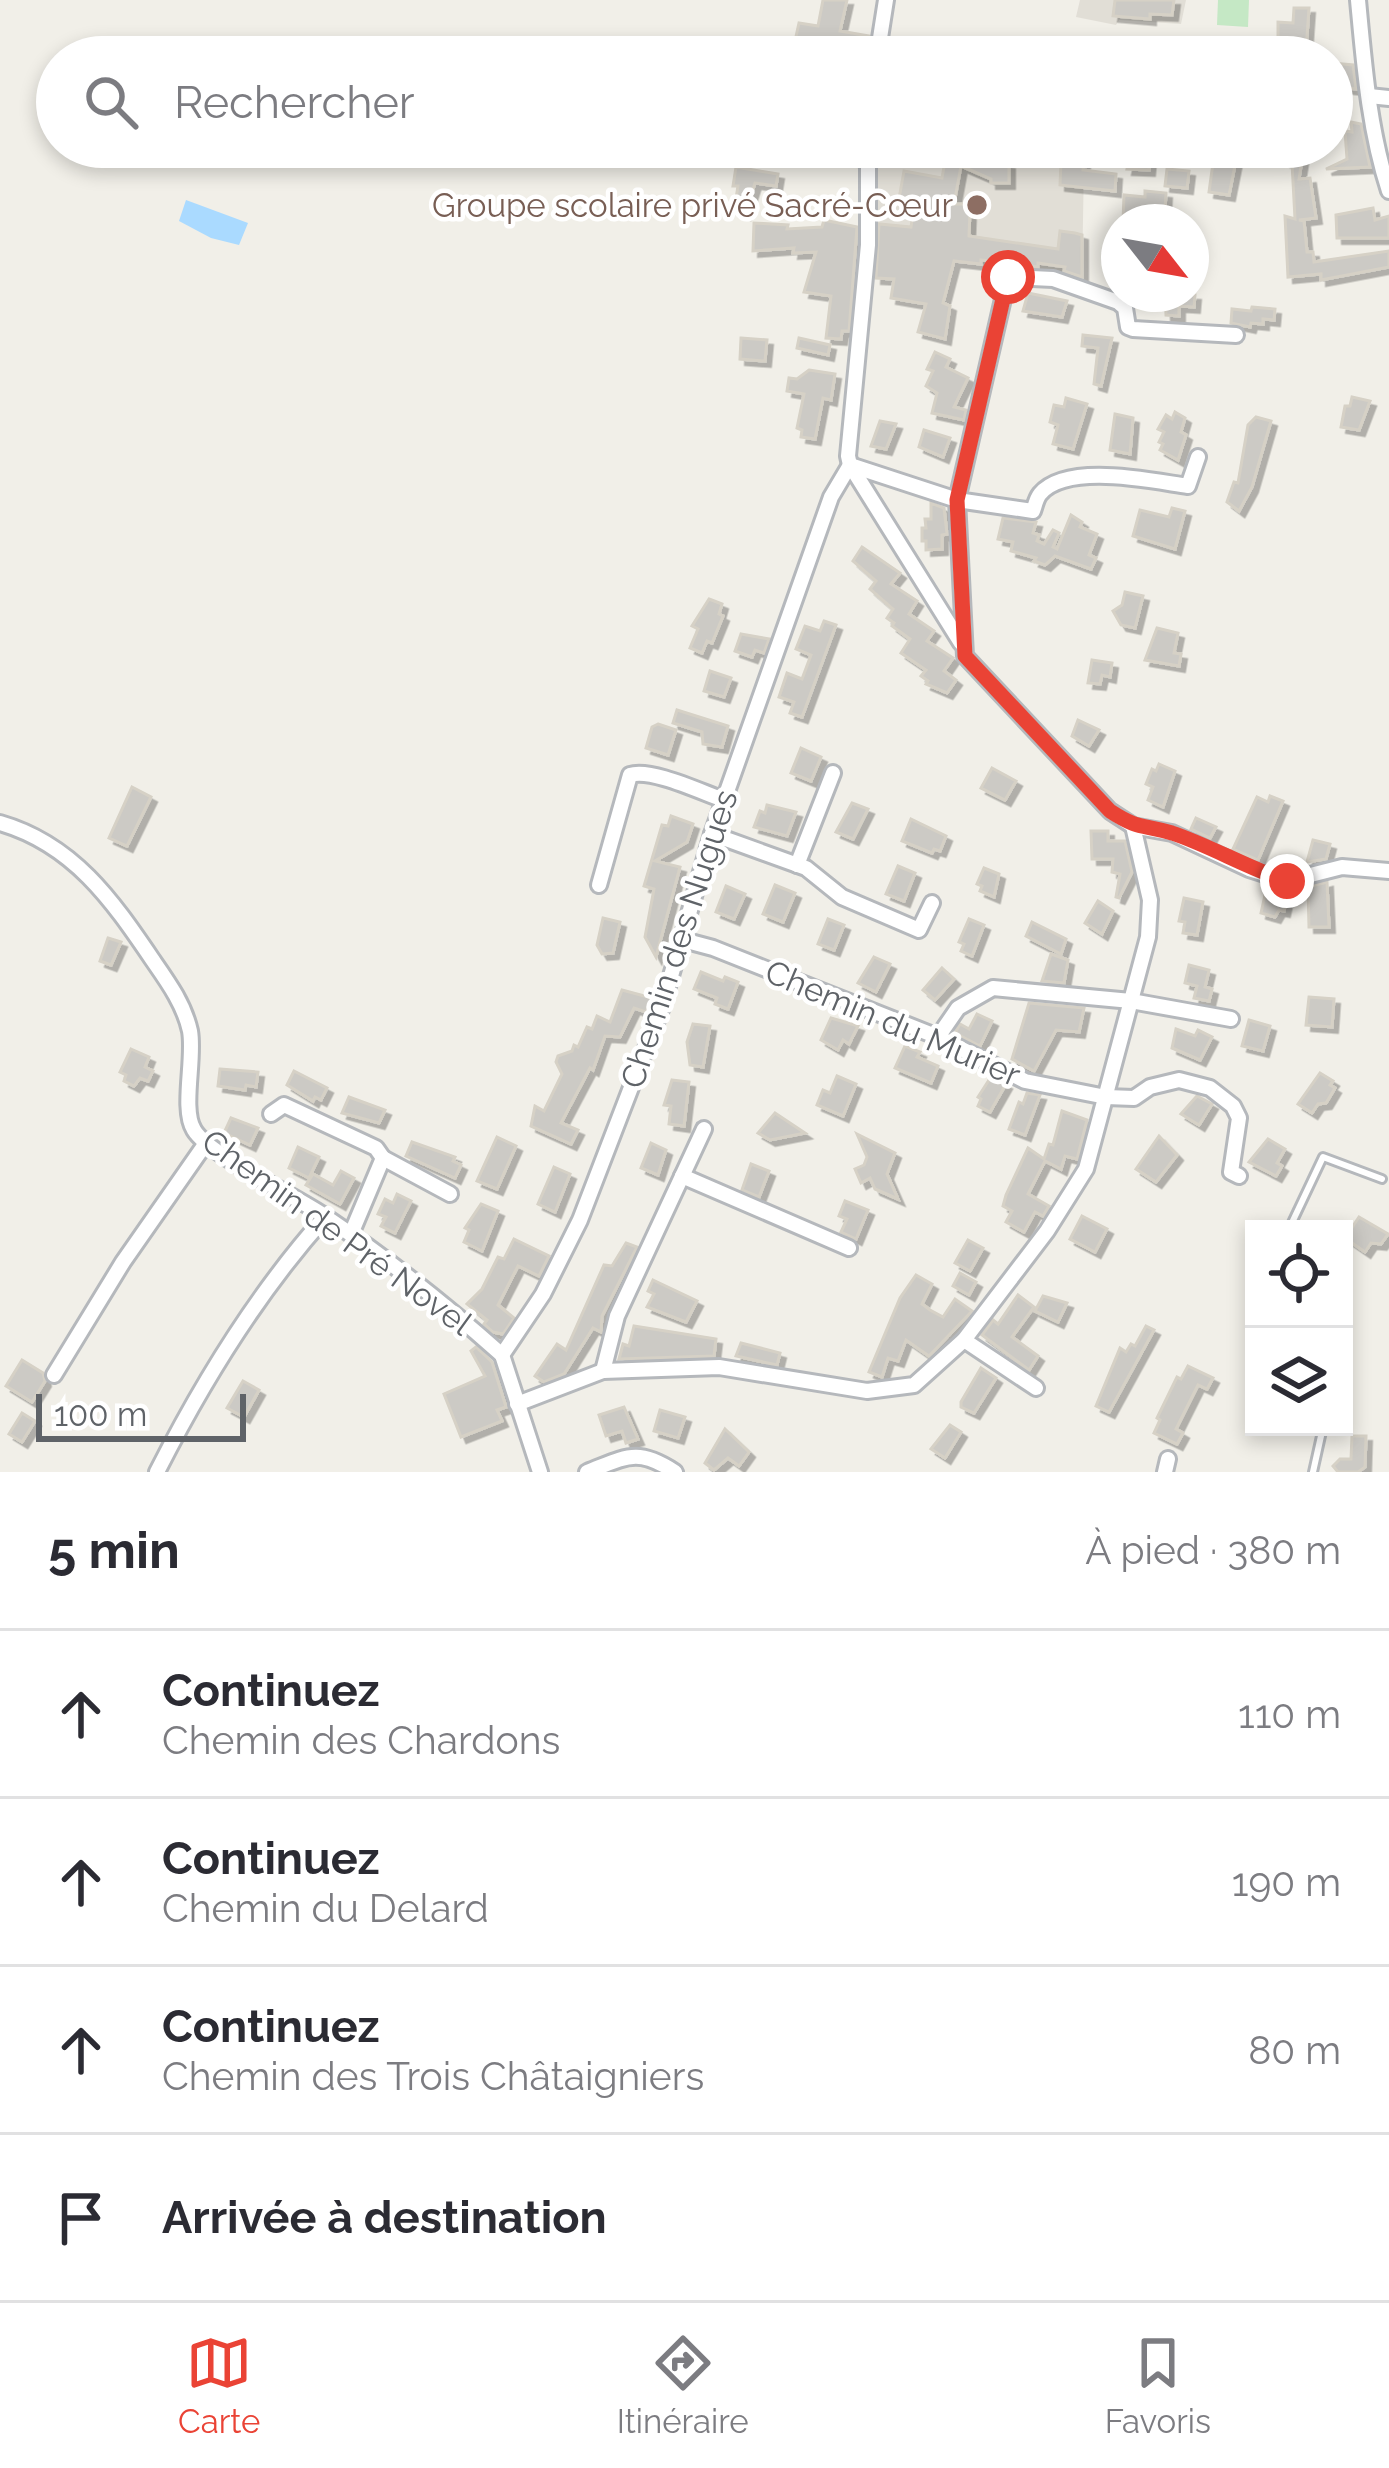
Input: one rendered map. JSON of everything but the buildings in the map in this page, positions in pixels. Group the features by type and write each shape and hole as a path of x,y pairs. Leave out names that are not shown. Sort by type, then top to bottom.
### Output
{"street":[{"path":"881,36 886,0"},
{"path":"1358,0 1380,164 1389,191"},
{"path":"1370,96 1389,98"},
{"path":"868,168 868,245 850,465 963,645"},
{"path":"1235,335 1128,327 1125,308 1118,302 1053,279 1008,277 957,500 965,656 1110,811 1133,826 1172,833 1287,881 1342,867 1389,871"},
{"path":"850,465 957,500 1033,512 1041,493 1069,478 1111,476 1188,486 1198,457"},
{"name":"Chemin des Nugues","path":"502,1355 543,1294 580,1220 662,1007 712,834 831,497 850,465"},
{"path":"599,885 630,776 640,772 724,800"},
{"path":"797,865 833,772"},
{"name":"Chemin de Pré Novel","path":"0,824 62,853 107,892 164,977 184,1008 193,1059 190,1119 206,1143 351,1234 502,1355"},
{"path":"517,1404 603,1371 719,1367 867,1391 914,1385 964,1340 1087,1169 1148,937 1150,900 1133,826"},
{"path":"712,834 797,865 842,897 919,929 932,903"},
{"name":"Chemin du Murier","path":"682,940 938,1037 1025,1081 1106,1096"},
{"path":"938,1037 958,1008 992,988 1131,1001 1231,1019"},
{"path":"1106,1096 1134,1098 1150,1087 1179,1080 1210,1088 1233,1106 1239,1118 1231,1172 1239,1176"},
{"path":"272,1114 284,1105 376,1148 383,1158 450,1194"},
{"path":"603,1371 616,1316 704,1129"},
{"path":"54,1376 122,1262 206,1143"},
{"path":"351,1234 383,1158"},
{"path":"682,1176 849,1248"},
{"path":"157,1472 228,1350 297,1248 326,1217"},
{"path":"964,1340 1036,1388"},
{"path":"502,1355 540,1472"},
{"path":"587,1472 634,1454 658,1460 675,1472"}],"lane":[{"path":"1292,1220 1323,1157 1382,1179"},
{"path":"1313,1472 1321,1436"}],"shaded area":[{"path":"1080,0 1186,0 1181,24 1119,20 1116,25 1076,17"},
{"name":"Groupe scolaire privé Sacré-Cœur","path":"872,168 1084,168 1082,277 873,250"}],"green space":[{"path":"1218,0 1249,0 1248,27 1217,25"}],"water":[{"path":"186,200 248,223 239,245 211,238 179,221"}],"place":[{"name":"Groupe scolaire privé Sacré-Cœur","path":"977,205"}],"route":[{"path":"1008,277 957,500 965,656 1110,811 1133,826 1172,833 1287,881"}]}
